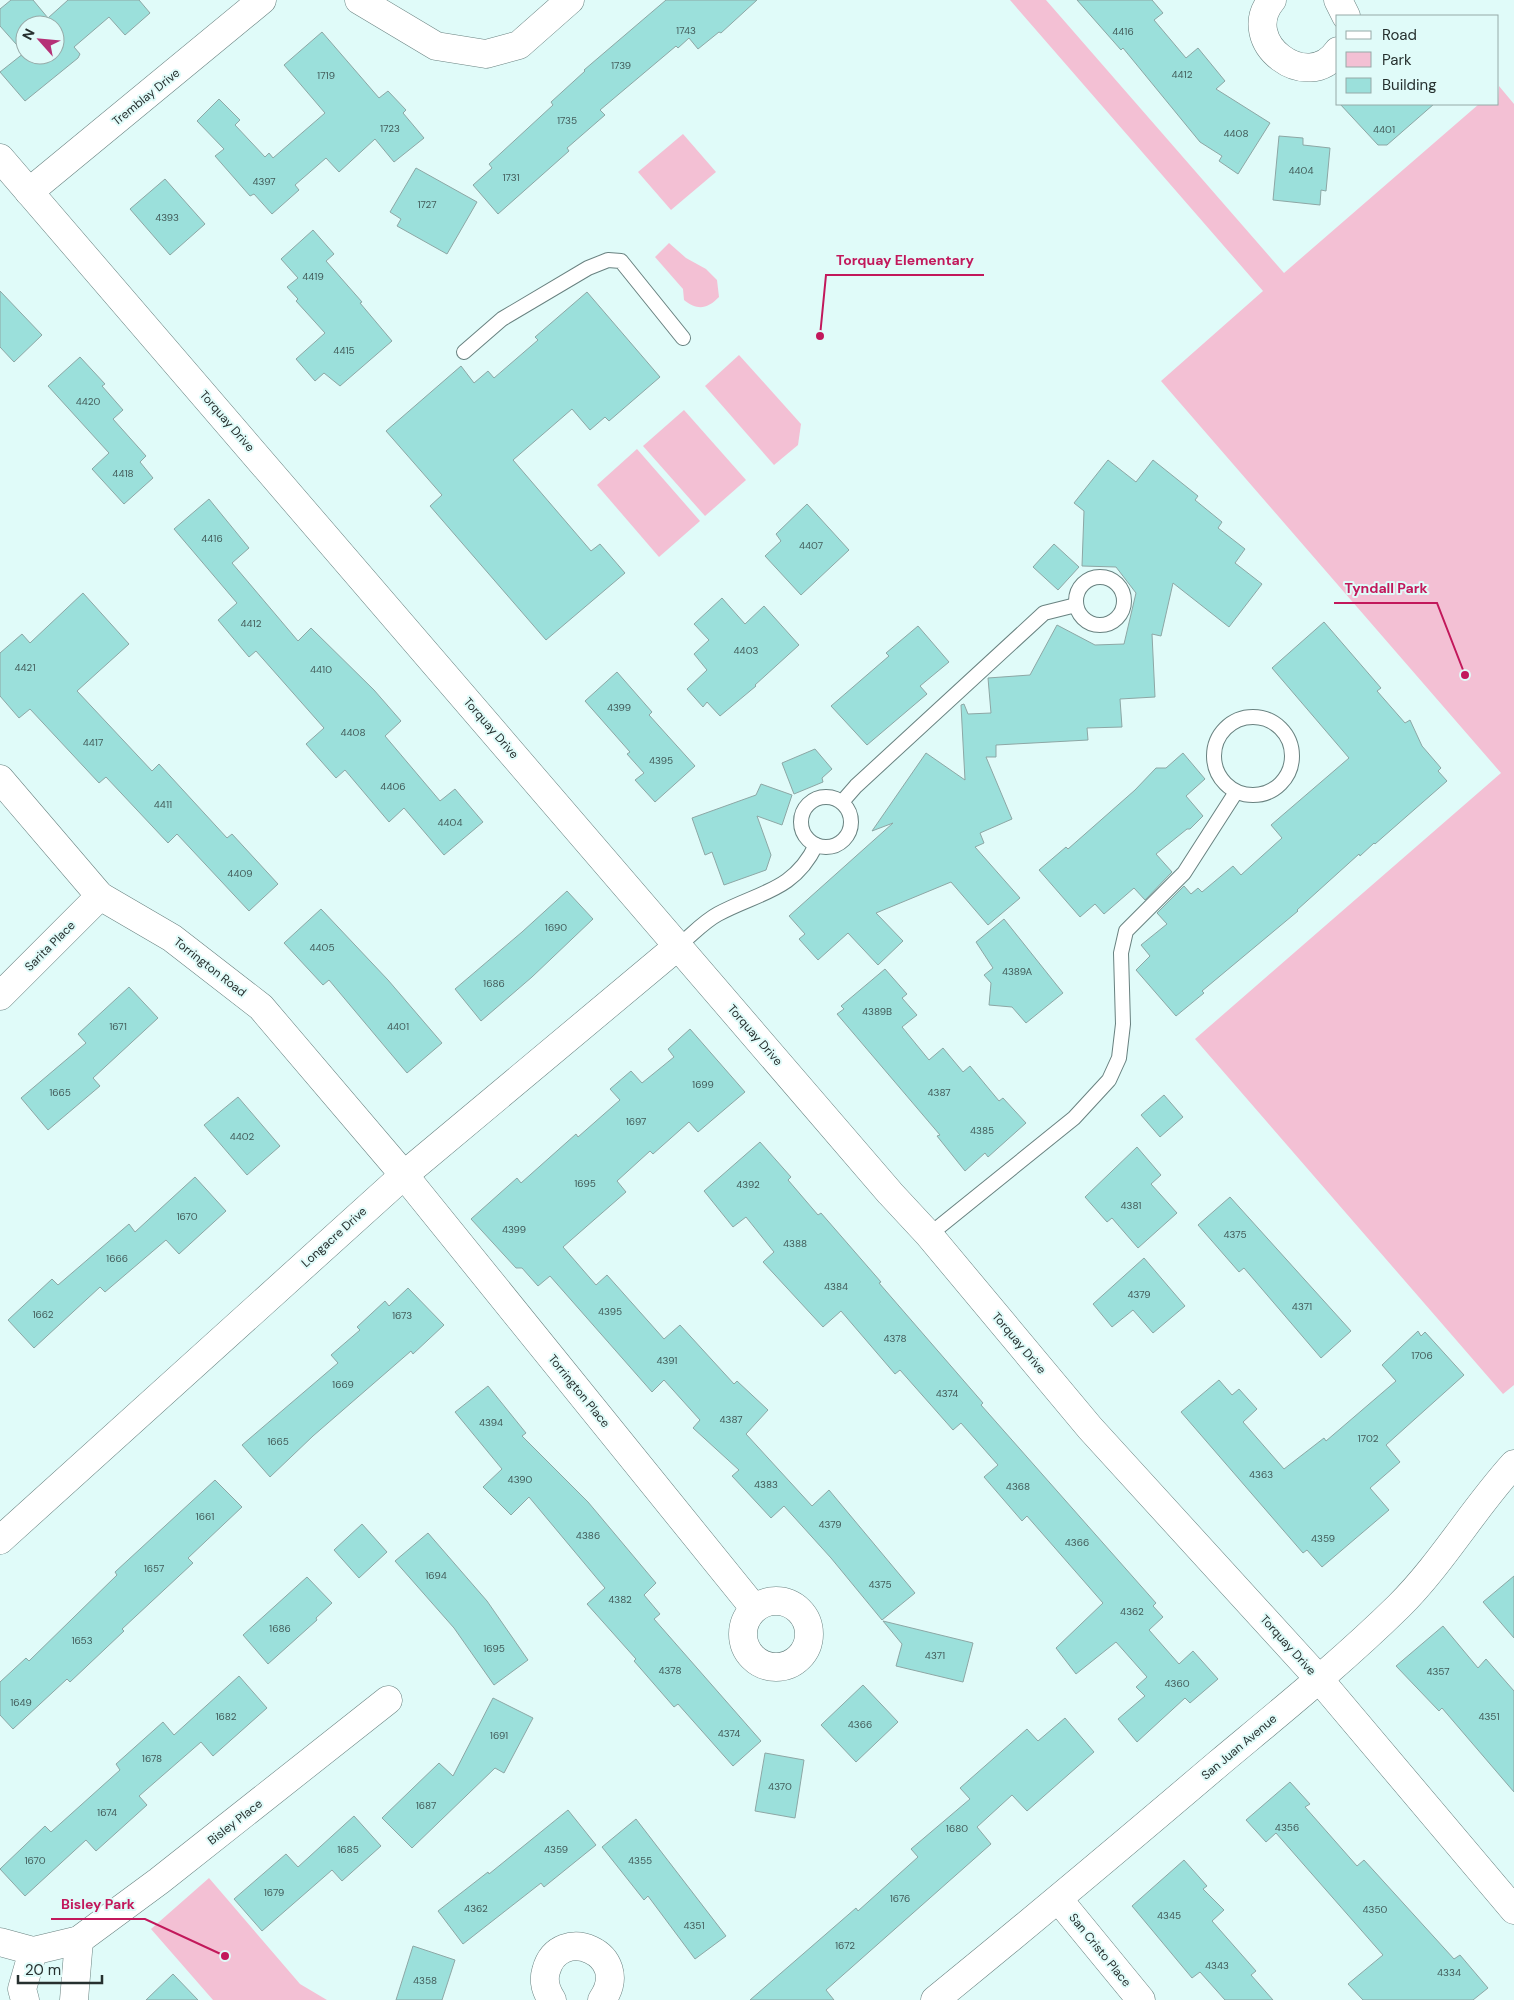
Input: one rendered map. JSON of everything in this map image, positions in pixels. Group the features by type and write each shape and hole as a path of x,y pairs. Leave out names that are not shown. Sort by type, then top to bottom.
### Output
{"street":[{"name":"Tremblay Drive","path":"29,192 262,0"},
{"path":"359,0 436,46 486,54 519,45 570,0"},
{"path":"1338,0 1346,15"},
{"path":"1267,2 1263,30 1267,43 1274,54 1285,62 1297,67 1310,67 1323,64 1336,54"},
{"name":"Torquay Drive","path":"0,158 929,1235 1090,1428 1319,1679 1512,1903"},
{"name":"Torrington Road","path":"0,779 100,896 172,938 261,1007 404,1174"},
{"name":"Sarita Place","path":"0,996 100,896"},
{"name":"Longacre Drive","path":"0,1540 404,1174 678,946"},
{"name":"Torrington Place","path":"404,1174 754,1608"},
{"name":"San Juan Avenue","path":"935,2000 1059,1900 1319,1679 1399,1606 1431,1571 1498,1482 1514,1464"},
{"name":"Bisley Place","path":"0,1942 33,1951 79,1940 159,1881 388,1700"},
{"name":"San Cristo Place","path":"1059,1900 1140,2000"},
{"path":"74,2000 79,1940"},
{"path":"552,2000 544,1984 548,1963 564,1948 574,1946 585,1947 595,1951 603,1958 608,1968 610,1979 608,1990 602,2000"},
{"path":"25,2000 22,1989 33,1951"}],"lane":[{"path":"464,352 502,319 588,268 608,260 621,261 683,338"},
{"path":"842,802 856,786 1044,613 1076,605"},
{"path":"1254,717 1267,720 1279,726 1287,736 1291,747 1292,760 1289,772 1277,786 1261,795 1248,795 1236,792 1226,785 1217,774 1214,761 1217,741 1229,725 1241,719 1254,717"},
{"path":"929,1235 1074,1118 1109,1080 1119,1058 1121,1041 1123,986 1121,953 1126,931 1184,873 1236,792"},
{"path":"834,797 842,802 850,815 850,831 840,843 824,847 809,841 801,826 804,809 817,798 834,797"},
{"path":"678,946 715,916 785,884 807,864 816,845"}],"green space":[{"path":"1010,0 1046,0 1284,273 1478,105 1499,105 1499,86 1514,104 1514,1385 1503,1394 1195,1039 1501,773 1161,381 1263,291"},
{"path":"683,134 716,172 671,210 638,172"},
{"path":"669,243 686,258 706,269 717,280 719,297 715,301 706,306 698,307 684,300 683,289 655,257"},
{"path":"739,355 801,424 798,445 774,465 705,386"},
{"path":"684,410 746,480 705,516 643,446"},
{"path":"637,449 700,521 659,557 597,485"},
{"path":"209,1878 300,1984 327,2000 213,2000 151,1929"}],"building":[{"path":"11,0 33,0 46,15 15,15 15,43 0,26 0,9"},
{"path":"68,0 139,0 150,13 125,35 109,17 74,47 80,54 78,58 25,101 0,72 15,60 15,65 65,65 65,15 51,15"},
{"path":"666,0 757,0 721,33 719,32 698,49 689,38 678,48 676,46 600,110 605,115 567,148 569,151 498,214 473,185 492,168 489,164 553,105 551,102 584,70"},
{"path":"1077,0 1152,0 1163,13 1154,20 1186,58 1198,48 1225,81 1216,89 1270,123 1238,174 1219,161 1222,156 1200,142 1123,48 1121,50"},
{"path":"322,32 379,98 388,91 406,110 403,113 424,138 394,162 375,139 339,172 326,158 295,185 299,190 272,214 254,194 250,196 215,156 224,149 197,121 219,99 240,120 235,125 265,157 269,153 273,158 325,113 284,65"},
{"path":"1341,105 1433,105 1387,145 1378,145"},
{"path":"1279,136 1303,138 1303,145 1330,148 1326,191 1321,190 1320,205 1273,200"},
{"path":"416,168 477,202 447,254 397,226 401,219 390,212"},
{"path":"165,179 205,224 170,255 130,209"},
{"path":"313,230 334,254 326,261 362,302 360,303 392,341 340,386 324,373 315,381 296,359 325,333 296,301 298,299 287,287 298,278 281,259"},
{"path":"0,291 42,335 14,362 0,347"},
{"path":"587,292 660,377 609,421 605,417 590,430 572,409 513,460 591,551 600,544 625,573 546,640 430,506 442,495 386,431 461,366 474,383 488,371 494,378 538,340 535,337"},
{"path":"80,357 105,384 102,386 123,410 113,419 146,456 140,462 153,478 124,504 92,469 109,453 48,386"},
{"path":"1108,460 1136,482 1153,460 1198,496 1195,500 1222,522 1218,528 1245,549 1235,563 1262,584 1229,627 1173,583 1161,636 1152,634 1155,697 1120,699 1122,727 1087,728 1088,740 996,745 996,757 986,757 1012,819 980,833 984,843 975,847 1020,898 988,925 951,882 876,913 903,941 878,965 848,933 818,960 799,939 805,934 789,916 893,823 872,831 926,753 965,780 961,705 964,704 968,714 991,713 988,678 1030,675 1057,625 1095,645 1124,644 1136,593 1116,567 1082,566 1084,511 1074,503"},
{"path":"209,499 249,548 232,563 298,641 311,628 374,690 401,721 385,736 440,801 455,789 483,822 444,855 404,808 389,822 345,770 336,778 306,744 324,728 256,651 249,657 218,620 237,603 174,529"},
{"path":"807,504 849,550 801,595 765,556 781,541 776,534"},
{"path":"1054,544 1079,567 1058,590 1033,567"},
{"path":"83,593 129,644 77,691 152,771 159,764 227,838 232,834 278,884 249,911 177,834 168,843 106,777 99,783 30,709 19,718 0,696 0,653 22,634 30,643"},
{"path":"722,598 745,624 764,606 799,645 756,686 720,716 707,702 703,707 687,689 707,670 694,654 709,640 694,624"},
{"path":"1324,622 1381,688 1377,691 1405,723 1410,720 1422,746 1441,768 1438,771 1447,781 1375,844 1360,856 1359,854 1298,911 1202,991 1204,993 1176,1016 1136,970 1150,956 1141,945 1167,924 1157,913 1184,886 1191,894 1198,888 1202,892 1233,866 1241,875 1282,838 1271,825 1349,758 1272,668"},
{"path":"918,626 949,662 920,686 927,694 867,745 831,706 889,656 886,653"},
{"path":"617,672 652,712 649,715 695,766 655,802 635,780 644,773 627,754 630,752 585,701"},
{"path":"815,749 832,769 822,778 823,782 794,794 782,763"},
{"path":"1183,753 1205,779 1186,796 1203,816 1190,829 1187,829 1156,854 1172,872 1145,900 1134,888 1104,914 1095,904 1080,917 1039,870 1066,847 1068,849 1135,790 1156,768 1166,768"},
{"path":"761,784 792,795 782,825 757,816 771,855 766,870 724,885 712,852 705,855 692,818 756,795"},
{"path":"567,891 593,919 532,977 481,1021 455,989"},
{"path":"321,909 388,980 442,1043 407,1073 329,980 323,985 284,943"},
{"path":"1004,919 1063,993 1026,1023 1012,1007 989,1005 991,983 984,975 993,968 976,942"},
{"path":"885,969 907,994 902,998 917,1015 902,1027 929,1060 943,1048 963,1072 970,1066 999,1101 1003,1098 1026,1123 988,1157 985,1153 965,1171 937,1136 940,1135 837,1014 844,1009 841,1006"},
{"path":"129,987 158,1018 93,1078 100,1086 48,1130 21,1098 86,1043 78,1034"},
{"path":"690,1029 745,1092 698,1132 689,1122 653,1154 650,1151 617,1181 626,1192 563,1247 596,1285 607,1275 664,1339 680,1325 734,1384 737,1381 768,1410 746,1434 812,1506 829,1490 915,1593 882,1620 831,1558 784,1506 771,1518 732,1476 739,1470 693,1428 700,1420 664,1380 652,1392 550,1276 538,1286 522,1268 516,1268 471,1219 517,1178 521,1183 576,1134 578,1137 620,1100 610,1089 631,1071 642,1083 674,1057 668,1049"},
{"path":"1164,1095 1183,1117 1160,1137 1141,1115"},
{"path":"238,1097 280,1146 247,1175 204,1125"},
{"path":"760,1142 791,1177 788,1180 818,1215 821,1213 881,1282 879,1283 983,1403 981,1405 1156,1603 1153,1606 1163,1617 1149,1630 1179,1664 1193,1651 1218,1679 1190,1703 1185,1698 1137,1742 1118,1719 1145,1696 1136,1687 1147,1677 1116,1642 1076,1674 1056,1648 1103,1603 1027,1516 1022,1521 984,1477 998,1465 961,1423 953,1430 900,1370 895,1374 841,1311 823,1327 763,1262 774,1252 746,1217 733,1227 704,1191"},
{"path":"1137,1147 1161,1175 1151,1184 1177,1213 1138,1248 1112,1218 1107,1222 1085,1197"},
{"path":"195,1177 226,1211 179,1254 166,1240 105,1292 100,1287 34,1348 8,1320 52,1279 58,1285 129,1224 135,1232"},
{"path":"1230,1197 1351,1331 1321,1358 1244,1268 1239,1272 1198,1225"},
{"path":"1144,1258 1185,1306 1153,1333 1133,1310 1112,1327 1093,1304"},
{"path":"408,1288 444,1325 413,1354 411,1351 313,1436 270,1477 242,1445 338,1363 331,1355 360,1330 357,1327 385,1301 389,1306"},
{"path":"1418,1331 1421,1336 1425,1332 1464,1375 1386,1445 1400,1462 1370,1488 1389,1510 1322,1567 1307,1550 1303,1553 1181,1412 1219,1380 1232,1395 1239,1389 1257,1409 1243,1422 1284,1469 1324,1438 1326,1441 1396,1381 1382,1365"},
{"path":"488,1386 526,1433 522,1436 588,1502 656,1583 644,1595 660,1614 654,1619 761,1741 733,1766 678,1704 674,1707 634,1661 636,1659 587,1604 605,1588 529,1497 511,1515 483,1487 502,1469 455,1412"},
{"path":"215,1480 242,1507 188,1558 193,1563 122,1629 124,1631 70,1682 67,1679 13,1729 0,1715 0,1682 26,1658 29,1661 117,1575 115,1572"},
{"path":"362,1524 387,1552 359,1578 334,1550"},
{"path":"428,1533 487,1601 528,1660 494,1685 454,1628 395,1561"},
{"path":"1514,1576 1514,1638 1483,1602"},
{"path":"307,1577 332,1603 316,1618 317,1620 268,1664 243,1635"},
{"path":"883,1621 973,1643 963,1682 896,1666 902,1644"},
{"path":"1443,1626 1478,1668 1486,1659 1514,1691 1514,1792 1442,1708 1439,1711 1396,1666"},
{"path":"239,1676 267,1708 213,1756 201,1742 139,1796 147,1805 96,1851 86,1840 25,1896 0,1869 45,1826 51,1832 120,1770 116,1764 163,1722 174,1735"},
{"path":"863,1685 898,1722 856,1762 821,1725"},
{"path":"493,1698 533,1718 504,1773 495,1768 412,1848 382,1818 439,1763 453,1776"},
{"path":"1065,1718 1094,1752 1027,1811 1012,1795 977,1827 991,1844 826,1990 834,2000 750,2000 856,1908 858,1911 918,1857 911,1849 970,1799 960,1788 1027,1729 1038,1741"},
{"path":"765,1753 804,1760 795,1818 755,1811"},
{"path":"1290,1782 1310,1804 1305,1807 1357,1866 1364,1860 1454,1959 1460,1955 1488,1988 1473,2000 1363,2000 1348,1984 1383,1955 1276,1833 1266,1842 1246,1820"},
{"path":"568,1810 596,1845 544,1887 541,1883 463,1944 438,1911 488,1872 489,1874"},
{"path":"354,1816 381,1846 342,1881 332,1870 262,1931 234,1899 286,1854 298,1867"},
{"path":"636,1819 726,1936 695,1959 648,1896 644,1900 602,1847"},
{"path":"1184,1860 1207,1886 1203,1889 1224,1910 1212,1921 1256,1971 1251,1975 1273,2000 1225,2000 1200,1972 1192,1978 1132,1906"},
{"path":"413,1946 455,1960 442,2000 396,2000"},
{"path":"173,1974 198,2000 146,2000"}],"place":[{"name":"Torquay Elementary","path":"820,336"},
{"name":"Tyndall Park","path":"1465,675"},
{"name":"Bisley Park","path":"225,1956"}]}
